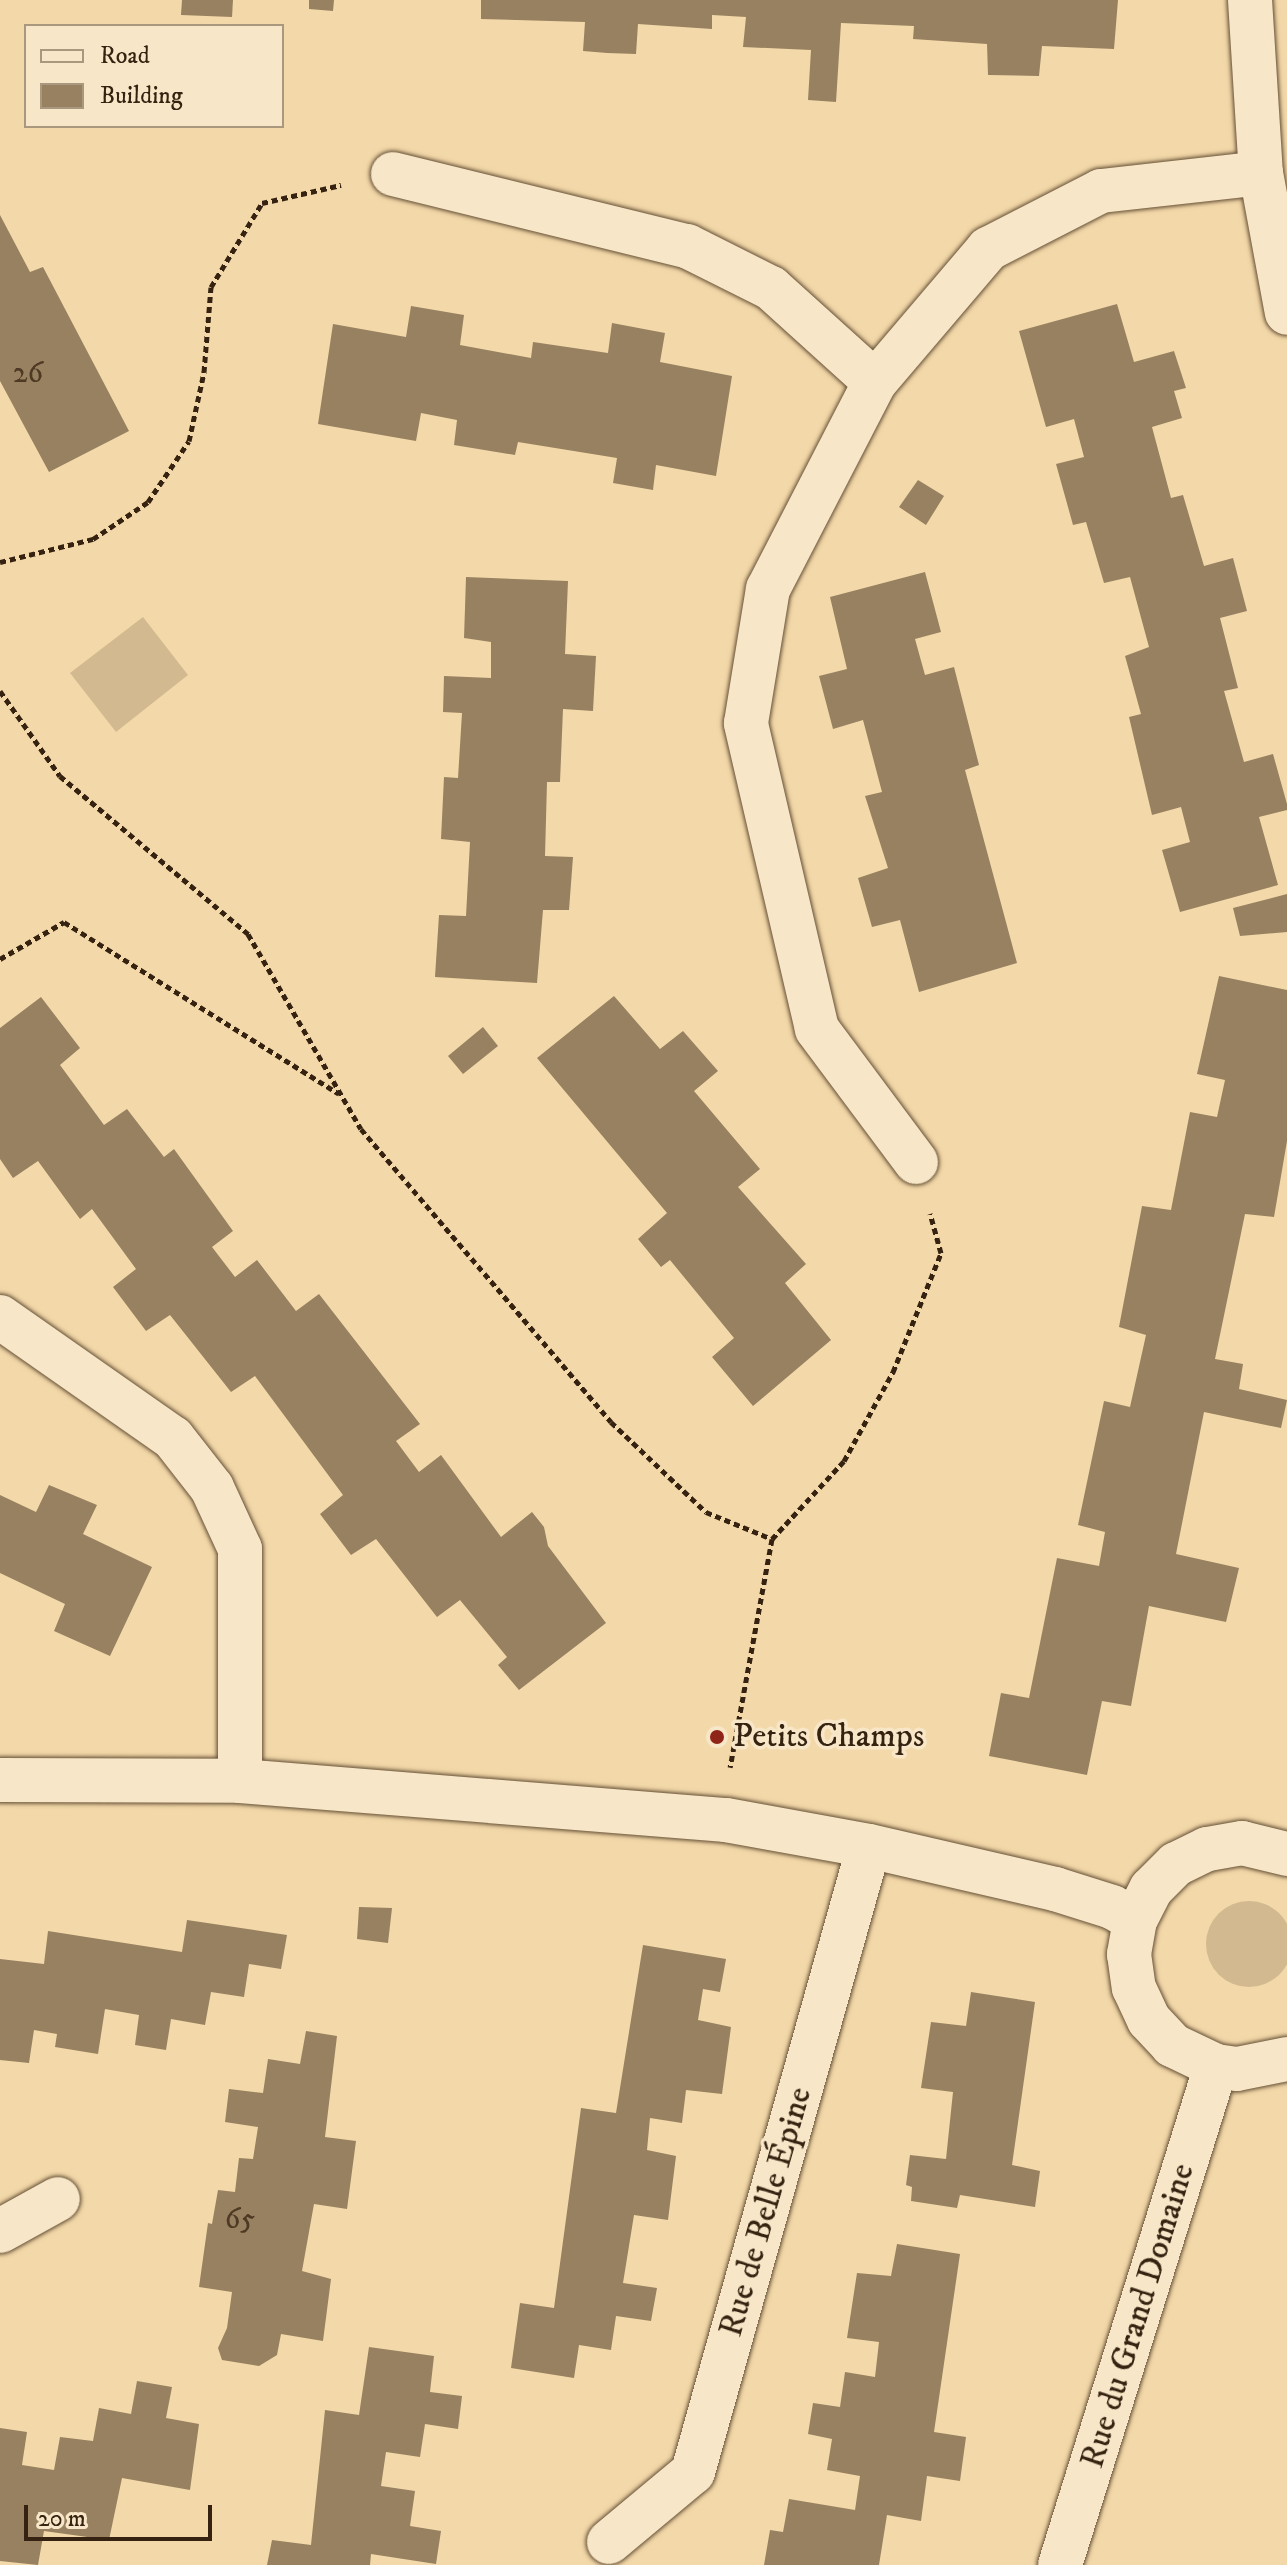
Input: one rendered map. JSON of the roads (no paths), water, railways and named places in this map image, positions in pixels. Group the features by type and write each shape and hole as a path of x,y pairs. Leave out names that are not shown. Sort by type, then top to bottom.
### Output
{"street":[{"path":"1250,0 1261,173 1287,313"},
{"path":"916,1162 817,1029 746,723 768,589 875,382 988,249 1101,191 1261,173"},
{"path":"393,174 687,246 771,288 875,382"},
{"path":"0,1317 173,1438 212,1488 240,1549 240,1781"},
{"path":"0,1780 240,1781 726,1820 869,1846 1055,1889 1112,1907 1135,1920"},
{"path":"1283,1839 1207,1849 1176,1864 1151,1889 1135,1920 1129,1954 1132,1977 1149,2020 1172,2045 1216,2066 1237,2069 1287,2059"},
{"name":"Rue de Belle Épine","path":"609,2542 693,2472 869,1846"},
{"name":"Rue du Grand Domaine","path":"1060,2565 1216,2066"},
{"path":"0,2231 58,2199"}],"place":[{"name":"Petits Champs","path":"717,1737"}]}
